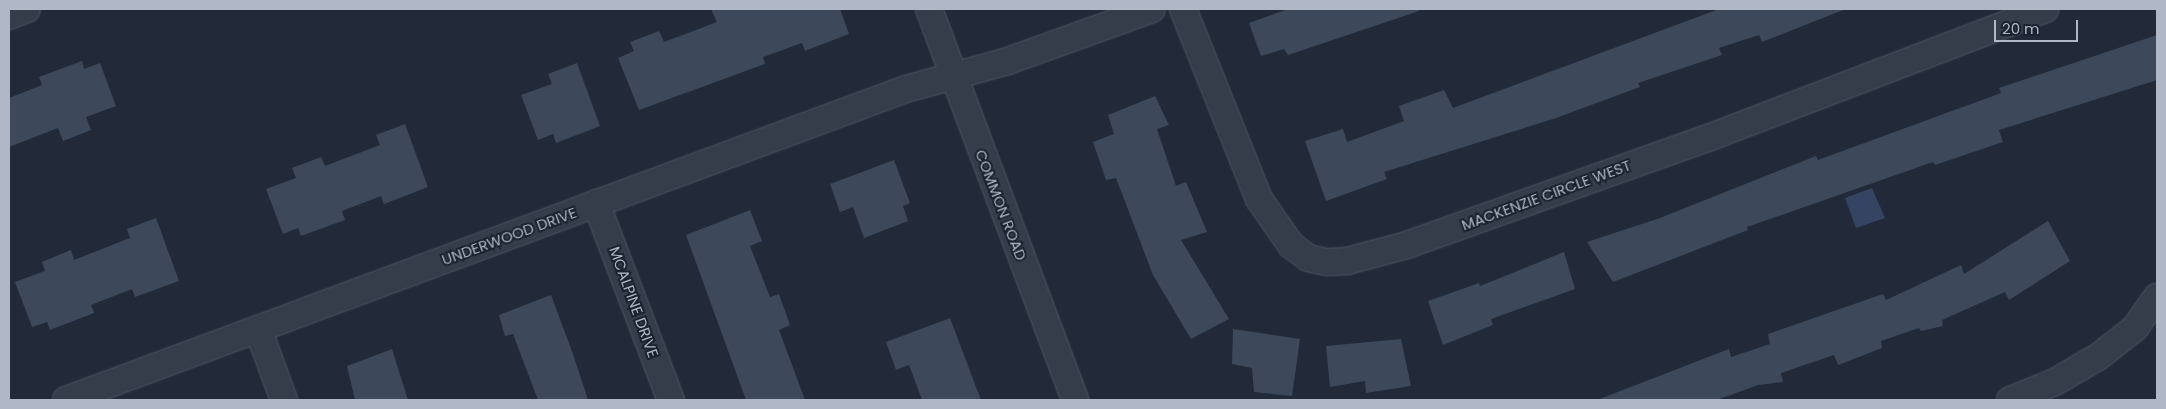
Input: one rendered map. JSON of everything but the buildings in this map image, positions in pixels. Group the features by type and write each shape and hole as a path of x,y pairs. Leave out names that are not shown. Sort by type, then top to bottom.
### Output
{"street":[{"path":"9,16 27,9"},
{"name":"COMMON ROAD","path":"929,9 1074,400"},
{"name":"UNDERWOOD DRIVE","path":"66,400 897,92 1005,62 1152,9"},
{"name":"MACKENZIE CIRCLE WEST","path":"1183,9 1259,199 1291,246 1308,258 1327,262 1347,261 1425,238 1721,133 2045,9"},
{"name":"MCALPINE DRIVE","path":"596,203 671,400"},
{"path":"2010,400 2055,382 2098,357 2135,328 2157,297"},
{"path":"258,328 284,400"}],"water":[{"path":"1872,188 1885,218 1856,228 1845,198"}]}
